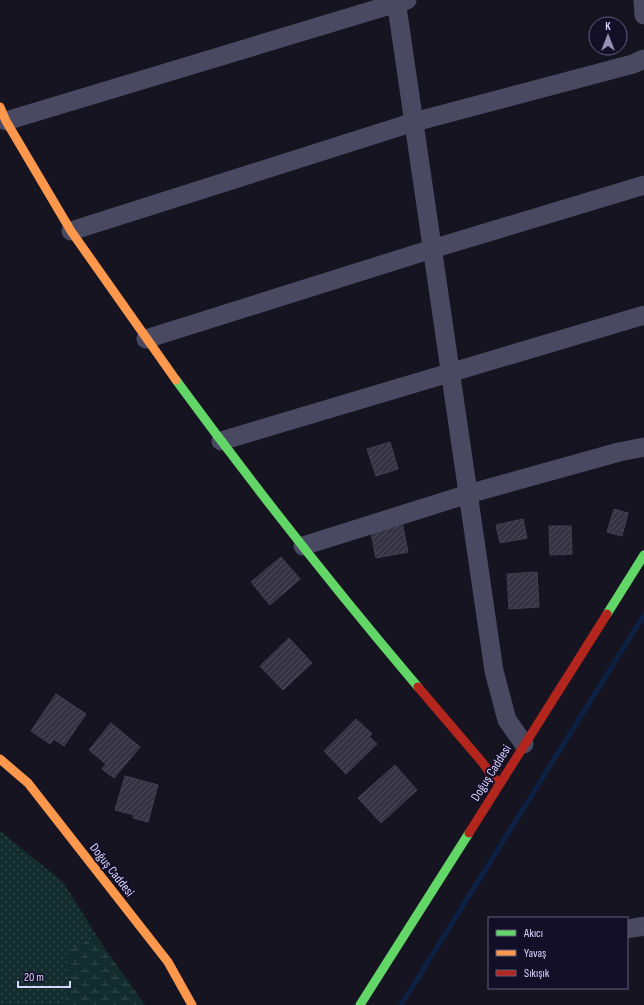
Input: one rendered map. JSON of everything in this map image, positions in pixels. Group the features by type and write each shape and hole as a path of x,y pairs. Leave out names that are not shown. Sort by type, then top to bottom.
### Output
{"street":[{"path":"643,0 644,15"},
{"path":"499,785 482,762 369,629 302,546 221,441 146,339 72,231 3,114 400,1 414,122 494,671 507,720 524,744"},
{"path":"72,231 414,122 633,64 644,59"},
{"path":"146,339 432,248 644,185"},
{"path":"221,441 644,315"},
{"path":"302,546 468,494 619,452 644,447"},
{"name":"Doğuş Caddesi","path":"360,1005 644,555"},
{"name":"Doğuş Caddesi","path":"0,760 28,784 163,956 192,1005"},
{"path":"628,929 644,926"}],"green space":[{"path":"0,831 63,882 140,1005 0,1005"},
{"path":"97,937 145,1005 65,1005 70,949"}],"building":[{"path":"390,442 398,469 376,476 367,449"},
{"path":"614,509 628,513 622,536 607,532"},
{"path":"523,519 527,538 500,543 496,525"},
{"path":"402,522 408,552 376,558 370,528"},
{"path":"549,526 571,526 572,554 550,555"},
{"path":"281,557 300,579 270,605 251,582"},
{"path":"537,572 539,607 509,609 507,574"},
{"path":"289,638 312,663 283,690 260,666"},
{"path":"56,694 86,714 64,746 54,739 50,744 31,731"},
{"path":"356,719 372,734 369,736 377,744 346,774 324,751"},
{"path":"111,723 140,747 114,778 102,769 106,764 89,750"},
{"path":"395,765 417,790 381,823 358,798"},
{"path":"125,776 158,785 148,822 133,818 134,815 115,810"}],"waterway":[{"path":"401,1005 644,615"}],"traffic: fast":[{"path":"176,380 294,536 418,687"},
{"path":"607,614 644,555"},
{"path":"360,1005 469,833"}],"traffic: slow":[{"path":"0,107 6,121 71,231 176,380"},
{"path":"0,759 28,783 168,962 192,1005"}],"traffic: jam":[{"path":"469,833 607,614"},
{"path":"418,687 482,762 499,785"}]}
